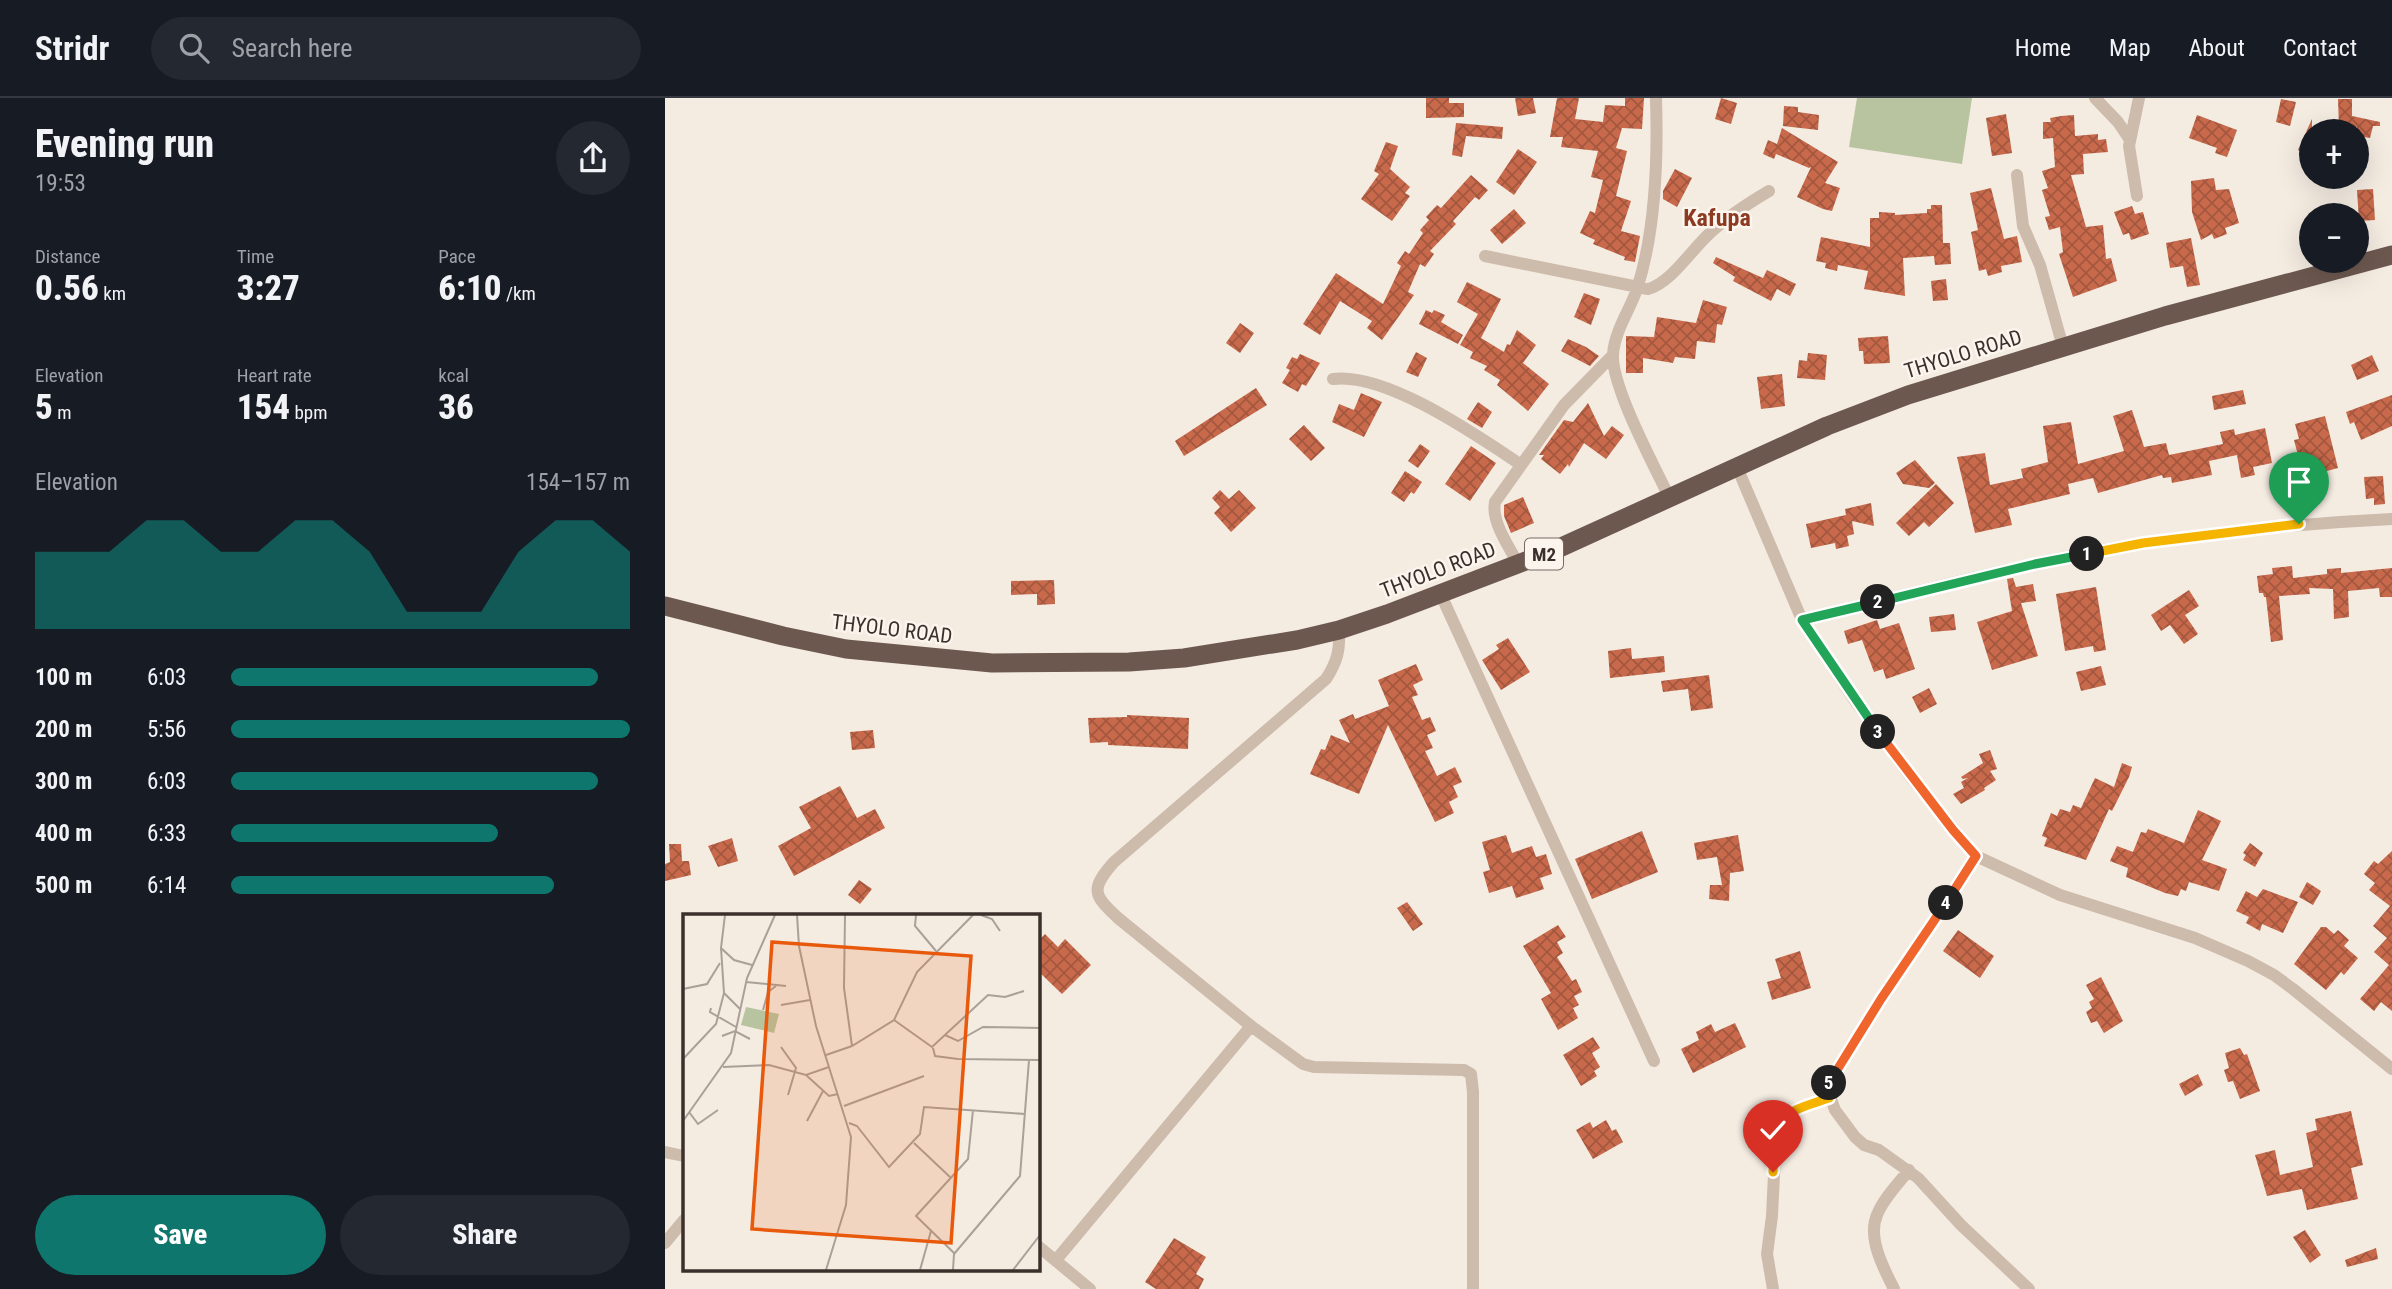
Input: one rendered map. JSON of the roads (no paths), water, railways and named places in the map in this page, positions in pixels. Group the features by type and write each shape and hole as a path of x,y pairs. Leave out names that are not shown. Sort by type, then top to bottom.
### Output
{"highway":[{"name":"THYOLO ROAD","path":"665,606 846,649 992,663 1129,662 1257,648 1339,631 1441,595 1557,549 1826,426 1908,395 2267,287 2392,255"}],"street":[{"path":"1656,98 1655,180 1651,222 1637,288 1618,333 1613,355 1626,404 1669,497"},
{"path":"2095,98 2118,122 2130,140"},
{"path":"2137,196 2129,146 2139,98"},
{"path":"2017,176 2023,226 2040,265 2063,347"},
{"path":"1485,256 1648,289 1662,283 1707,235 1734,212 1769,191"},
{"path":"1518,564 1494,510 1495,502 1564,405 1613,355"},
{"path":"1333,379 1362,380 1432,409 1521,464"},
{"path":"1737,467 1802,620 1872,724 1921,790 1976,856 2060,895 2195,938 2248,961 2293,989 2392,1069"},
{"path":"1802,620 2035,564 2143,543 2299,524 2392,519"},
{"path":"1441,595 1654,1061"},
{"path":"1339,631 1340,651 1336,665 1326,679 1114,862 1101,877 1096,890 1099,901 1118,918 1251,1026 1303,1064 1314,1067 1464,1070 1471,1074 1473,1289"},
{"path":"1976,856 1834,1073 1828,1091 1835,1110 1855,1138 1909,1170 1961,1226 2029,1289"},
{"path":"1056,1260 1251,1026"},
{"path":"1773,1289 1767,1254 1779,1121 1796,1109 1829,1098"},
{"path":"665,1153 683,1156"},
{"path":"1894,1289 1877,1247 1876,1217 1909,1170"},
{"path":"665,1243 683,1221"},
{"path":"1039,1247 1090,1289"}],"district":[{"name":"Kafupa","path":"1717,218"}]}
